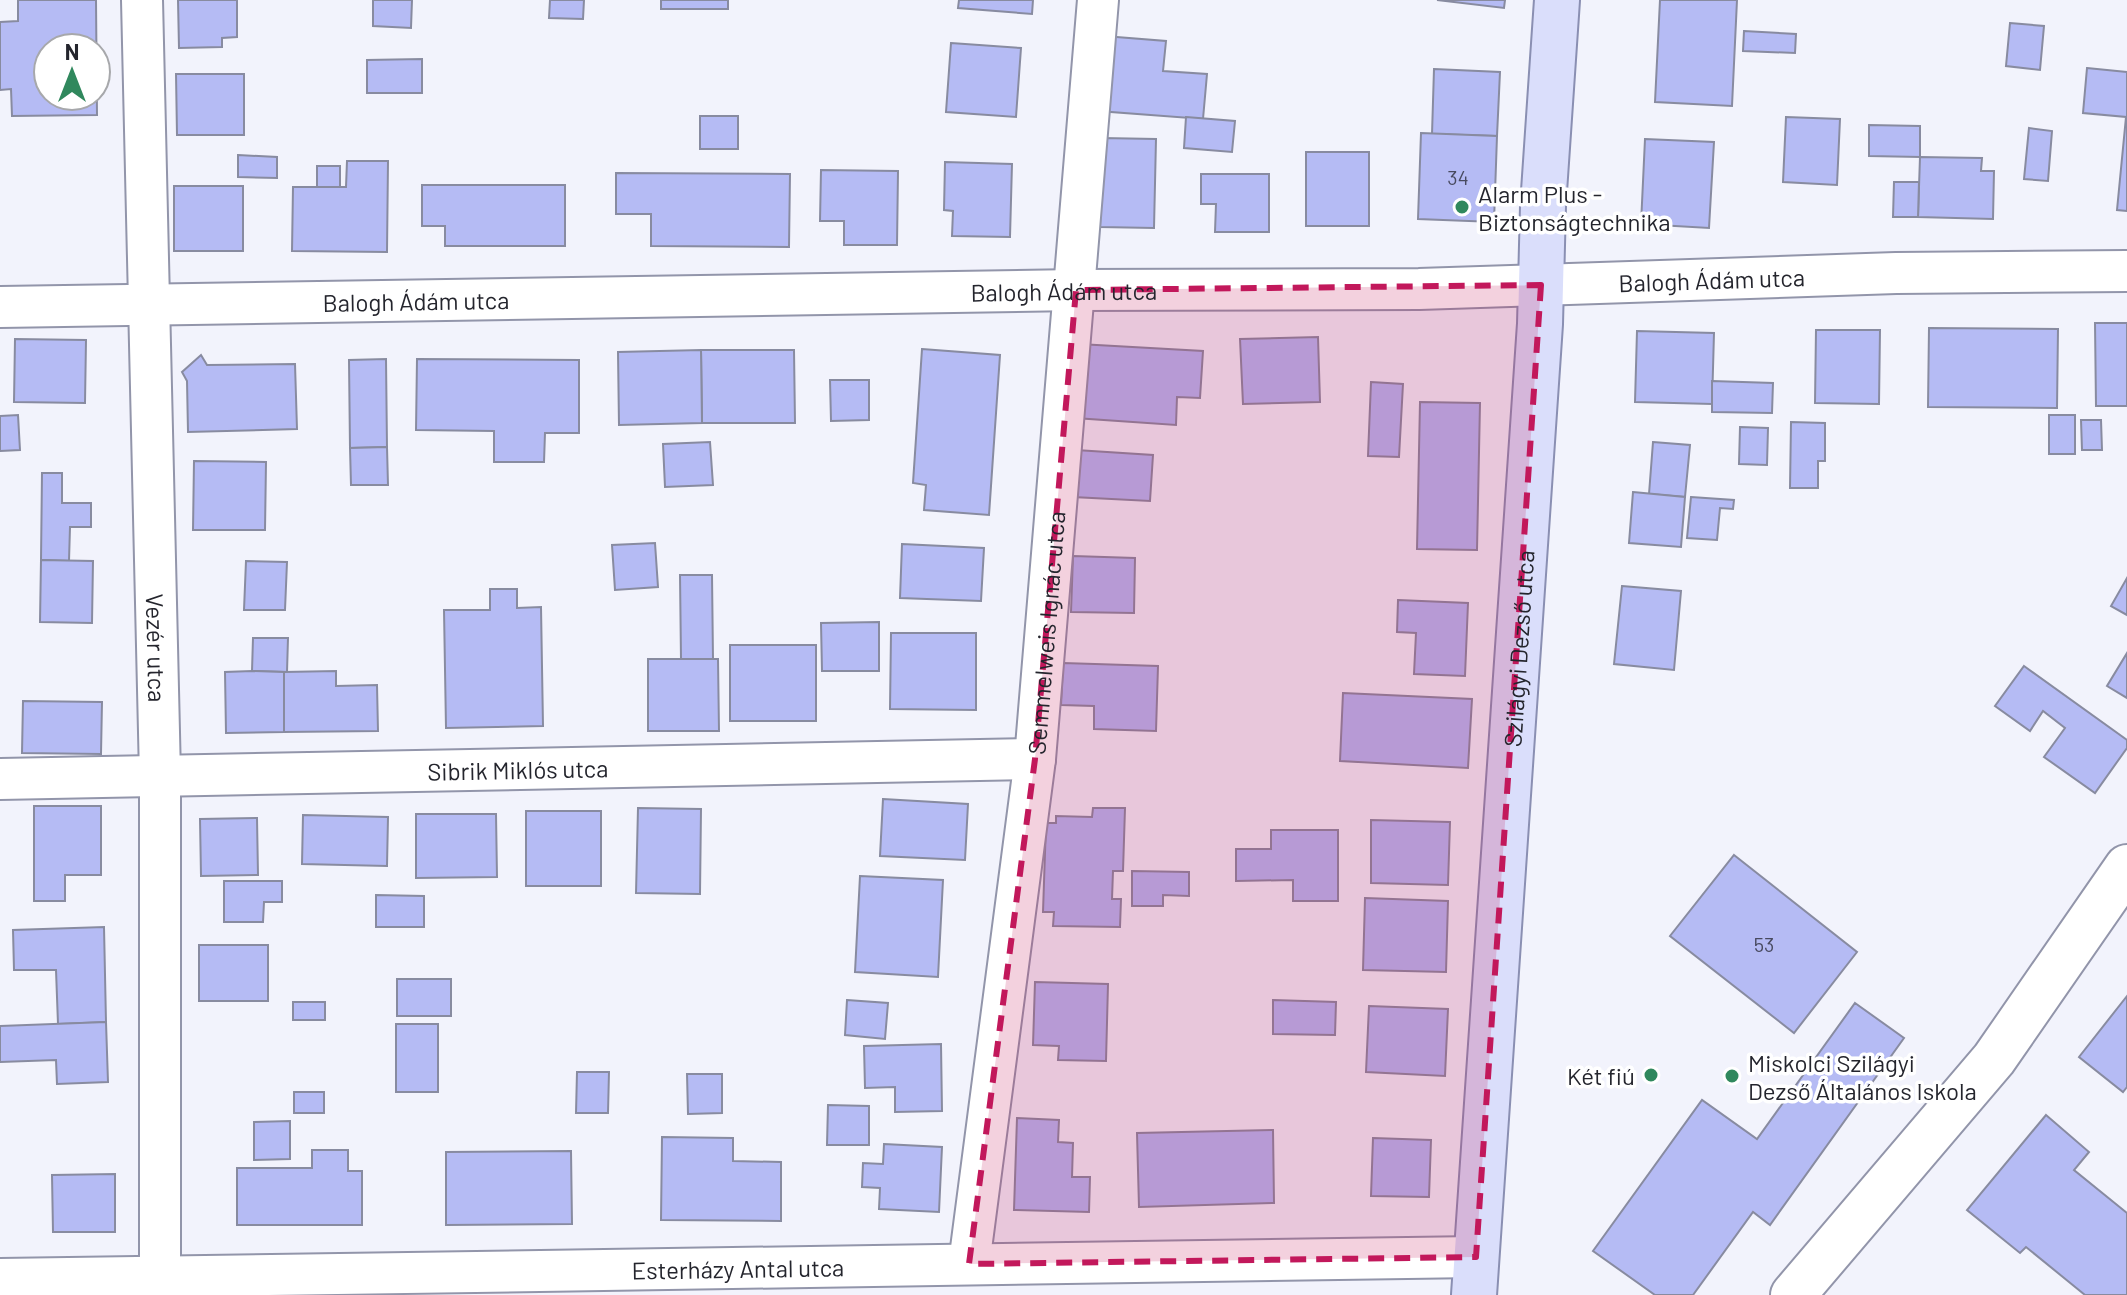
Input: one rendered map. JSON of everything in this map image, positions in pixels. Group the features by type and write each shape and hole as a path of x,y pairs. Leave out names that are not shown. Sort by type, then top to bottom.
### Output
{"main road":[{"name":"Szilágyi Dezső utca","path":"1475,1276 1557,0"}],"street":[{"name":"Vezér utca","path":"142,0 160,775 160,1286"},
{"name":"Semmelweis Ignác utca","path":"969,1264 1035,759 1098,0"},
{"name":"Balogh Ádám utca","path":"0,307 1541,285 1896,273 2127,271"},
{"name":"Sibrik Miklós utca","path":"0,779 1035,759"},
{"path":"1793,1295 1994,1059 2127,867"},
{"name":"Esterházy Antal utca","path":"0,1279 160,1286 969,1264 1475,1276"}],"highlighted area":[{"path":"1541,285 1476,1257 969,1264 1035,759 1076,290"}],"building":[{"path":"18,0 96,0 96,32 32,32 32,112 97,112 97,115 12,116 11,89 0,90 0,22 18,21"},
{"path":"178,0 237,0 237,37 222,38 222,47 179,48"},
{"path":"373,0 412,0 411,28 373,26"},
{"path":"550,0 584,0 583,19 549,18"},
{"path":"661,0 728,0 728,9 661,9"},
{"path":"959,0 1033,0 1032,14 958,8"},
{"path":"1437,0 1505,0 1504,8"},
{"path":"1660,0 1737,0 1732,106 1655,102"},
{"path":"2010,23 2044,26 2040,70 2006,66"},
{"path":"1744,31 1796,34 1795,53 1743,51"},
{"path":"1104,36 1166,41 1163,71 1207,74 1203,119 1098,111"},
{"path":"951,43 1021,48 1016,117 946,112"},
{"path":"422,59 422,93 367,93 367,60"},
{"path":"2087,68 2127,72 2127,211 2117,210 2126,117 2083,113"},
{"path":"1434,69 1500,72 1497,136 1432,134"},
{"path":"176,74 244,74 244,135 177,135"},
{"path":"700,116 738,116 738,149 700,149"},
{"path":"1186,117 1235,121 1232,152 1184,148"},
{"path":"1786,117 1840,119 1837,185 1783,182"},
{"path":"1869,125 1920,126 1920,157 1869,156"},
{"path":"2029,128 2052,131 2048,181 2024,179"},
{"path":"1421,133 1497,136 1494,222 1418,219"},
{"path":"1102,138 1156,139 1154,228 1100,227"},
{"path":"1645,139 1714,142 1709,228 1641,224"},
{"path":"1306,152 1369,152 1369,226 1306,226"},
{"path":"238,155 277,157 277,178 238,177"},
{"path":"1920,157 1982,158 1981,171 1994,171 1993,219 1918,217"},
{"path":"347,161 388,161 387,252 292,251 293,187 346,187"},
{"path":"945,162 1012,164 1010,237 952,236 953,211 944,210"},
{"path":"317,166 340,166 340,187 317,187"},
{"path":"821,170 898,171 897,245 844,245 844,221 820,221"},
{"path":"616,173 790,174 789,247 651,246 651,214 616,214"},
{"path":"1201,174 1269,174 1269,232 1215,232 1216,204 1201,204"},
{"path":"1894,182 1919,182 1918,217 1893,217"},
{"path":"422,185 565,185 565,246 445,246 445,226 422,226"},
{"path":"174,186 243,186 243,251 174,251"},
{"path":"2095,323 2127,323 2127,406 2096,406"},
{"path":"1929,328 2058,329 2057,408 1928,407"},
{"path":"1816,330 1880,330 1879,404 1815,403"},
{"path":"1637,331 1714,333 1712,404 1635,402"},
{"path":"1318,337 1320,402 1243,404 1240,339"},
{"path":"15,339 86,340 85,403 14,402"},
{"path":"1079,344 1203,351 1200,398 1177,397 1176,425 1075,418"},
{"path":"922,349 1000,355 989,515 924,510 926,485 913,483"},
{"path":"701,350 794,350 795,423 702,423"},
{"path":"701,350 702,423 619,425 618,352"},
{"path":"201,355 207,365 295,364 297,429 188,432 187,381 182,372"},
{"path":"386,359 387,447 350,448 349,360"},
{"path":"417,359 579,360 579,433 545,433 544,462 494,462 494,431 416,430"},
{"path":"830,380 869,380 869,420 831,421"},
{"path":"1712,381 1773,383 1772,413 1712,412"},
{"path":"1371,382 1403,384 1399,457 1368,456"},
{"path":"1420,402 1480,403 1477,550 1417,549"},
{"path":"18,415 20,450 0,451 0,416"},
{"path":"2049,415 2075,415 2075,454 2049,454"},
{"path":"2081,420 2101,420 2102,450 2082,450"},
{"path":"1791,422 1825,423 1825,461 1818,461 1818,488 1790,488"},
{"path":"1740,427 1768,428 1767,465 1739,464"},
{"path":"710,442 713,485 665,487 663,444"},
{"path":"1653,442 1690,445 1685,497 1649,494"},
{"path":"387,447 388,485 351,485 350,448"},
{"path":"1076,450 1153,455 1150,501 1073,497"},
{"path":"194,461 266,462 265,530 193,530"},
{"path":"42,473 62,473 62,503 91,503 91,527 70,527 69,561 41,560"},
{"path":"1633,492 1685,497 1681,547 1629,543"},
{"path":"1691,497 1734,500 1733,509 1720,508 1717,540 1687,538"},
{"path":"655,543 658,587 615,590 612,545"},
{"path":"902,544 984,548 981,601 900,598"},
{"path":"1073,556 1135,558 1134,613 1071,612"},
{"path":"41,560 93,561 92,623 40,622"},
{"path":"246,561 287,562 285,610 244,610"},
{"path":"680,575 712,575 713,659 681,659"},
{"path":"2127,578 2127,615 2111,606"},
{"path":"1622,586 1681,591 1674,670 1614,664"},
{"path":"490,589 517,589 517,608 541,607 543,726 446,728 444,610 490,610"},
{"path":"1398,600 1468,603 1465,676 1414,674 1416,633 1397,632"},
{"path":"879,622 879,671 822,671 821,623"},
{"path":"891,633 976,633 976,710 890,709"},
{"path":"253,638 288,638 287,672 252,671"},
{"path":"730,645 816,645 816,721 730,721"},
{"path":"2127,653 2127,698 2107,686"},
{"path":"648,659 718,659 719,731 648,731"},
{"path":"1063,663 1158,666 1156,731 1094,729 1094,706 1061,705"},
{"path":"2024,666 2127,740 2127,748 2095,793 2044,757 2065,728 2043,711 2030,731 1995,706"},
{"path":"336,671 336,686 377,685 378,731 284,732 284,672"},
{"path":"225,672 284,672 284,732 226,733"},
{"path":"1343,693 1472,699 1468,768 1340,761"},
{"path":"23,701 102,702 101,754 22,753"},
{"path":"883,799 968,804 965,860 880,856"},
{"path":"34,806 101,806 101,875 65,875 65,901 34,901"},
{"path":"638,808 701,809 700,894 636,893"},
{"path":"1093,808 1125,808 1123,871 1113,871 1112,899 1121,899 1120,927 1053,926 1054,912 1043,912 1046,823 1056,823 1056,816 1092,817"},
{"path":"526,811 601,811 601,886 526,886"},
{"path":"416,814 496,814 497,877 416,878"},
{"path":"303,815 388,817 387,866 302,864"},
{"path":"257,818 258,875 201,876 200,819"},
{"path":"1371,820 1450,822 1448,885 1371,883"},
{"path":"1271,830 1338,830 1338,901 1293,901 1293,880 1236,881 1236,849 1271,849"},
{"path":"1734,855 1857,952 1794,1033 1670,936"},
{"path":"1132,871 1189,872 1189,896 1163,895 1163,906 1132,906"},
{"path":"860,876 943,880 938,977 855,972"},
{"path":"224,881 282,881 282,902 264,902 263,922 224,922"},
{"path":"376,895 424,896 424,927 376,927"},
{"path":"1365,898 1448,901 1446,972 1363,970"},
{"path":"104,927 106,1022 58,1024 56,970 14,970 13,930"},
{"path":"199,945 268,945 268,1001 199,1001"},
{"path":"397,979 451,979 451,1016 397,1016"},
{"path":"1035,982 1108,984 1106,1061 1058,1060 1059,1046 1033,1045"},
{"path":"2127,996 2127,1087 2123,1092 2079,1057"},
{"path":"847,1000 888,1003 885,1039 845,1035"},
{"path":"1273,1000 1336,1002 1335,1035 1273,1034"},
{"path":"293,1002 325,1002 325,1020 293,1020"},
{"path":"1855,1003 1904,1038 1770,1225 1753,1212 1693,1295 1655,1295 1593,1251 1702,1100 1757,1139"},
{"path":"1369,1006 1448,1009 1445,1076 1366,1072"},
{"path":"106,1022 108,1082 57,1084 56,1060 0,1062 0,1026"},
{"path":"396,1024 438,1024 438,1092 396,1092"},
{"path":"941,1044 942,1111 895,1112 895,1087 865,1088 864,1046"},
{"path":"577,1072 609,1072 608,1113 576,1113"},
{"path":"687,1074 722,1074 722,1113 688,1114"},
{"path":"294,1092 324,1092 324,1113 294,1113"},
{"path":"828,1105 869,1106 869,1145 827,1145"},
{"path":"2046,1115 2089,1152 2074,1170 2127,1213 2127,1295 2085,1295 2026,1247 2020,1253 1967,1210"},
{"path":"1017,1118 1059,1120 1058,1142 1073,1143 1072,1177 1090,1177 1089,1212 1014,1210"},
{"path":"290,1121 290,1159 254,1160 254,1122"},
{"path":"1273,1130 1274,1203 1139,1207 1137,1133"},
{"path":"662,1137 733,1138 733,1161 781,1162 781,1221 661,1220"},
{"path":"1373,1138 1431,1140 1429,1197 1371,1196"},
{"path":"884,1144 942,1147 939,1212 879,1209 880,1188 862,1187 863,1163 883,1164"},
{"path":"312,1150 348,1150 348,1171 362,1171 362,1225 237,1225 237,1168 312,1168"},
{"path":"571,1151 572,1224 446,1225 446,1152"},
{"path":"115,1174 115,1232 53,1232 52,1175"}],"place":[{"name":"Alarm Plus - Biztonságtechnika","path":"1462,207"},
{"name":"Két fiú","path":"1651,1075"},
{"name":"Miskolci Szilágyi Dezső Általános Iskola","path":"1732,1076"}]}
